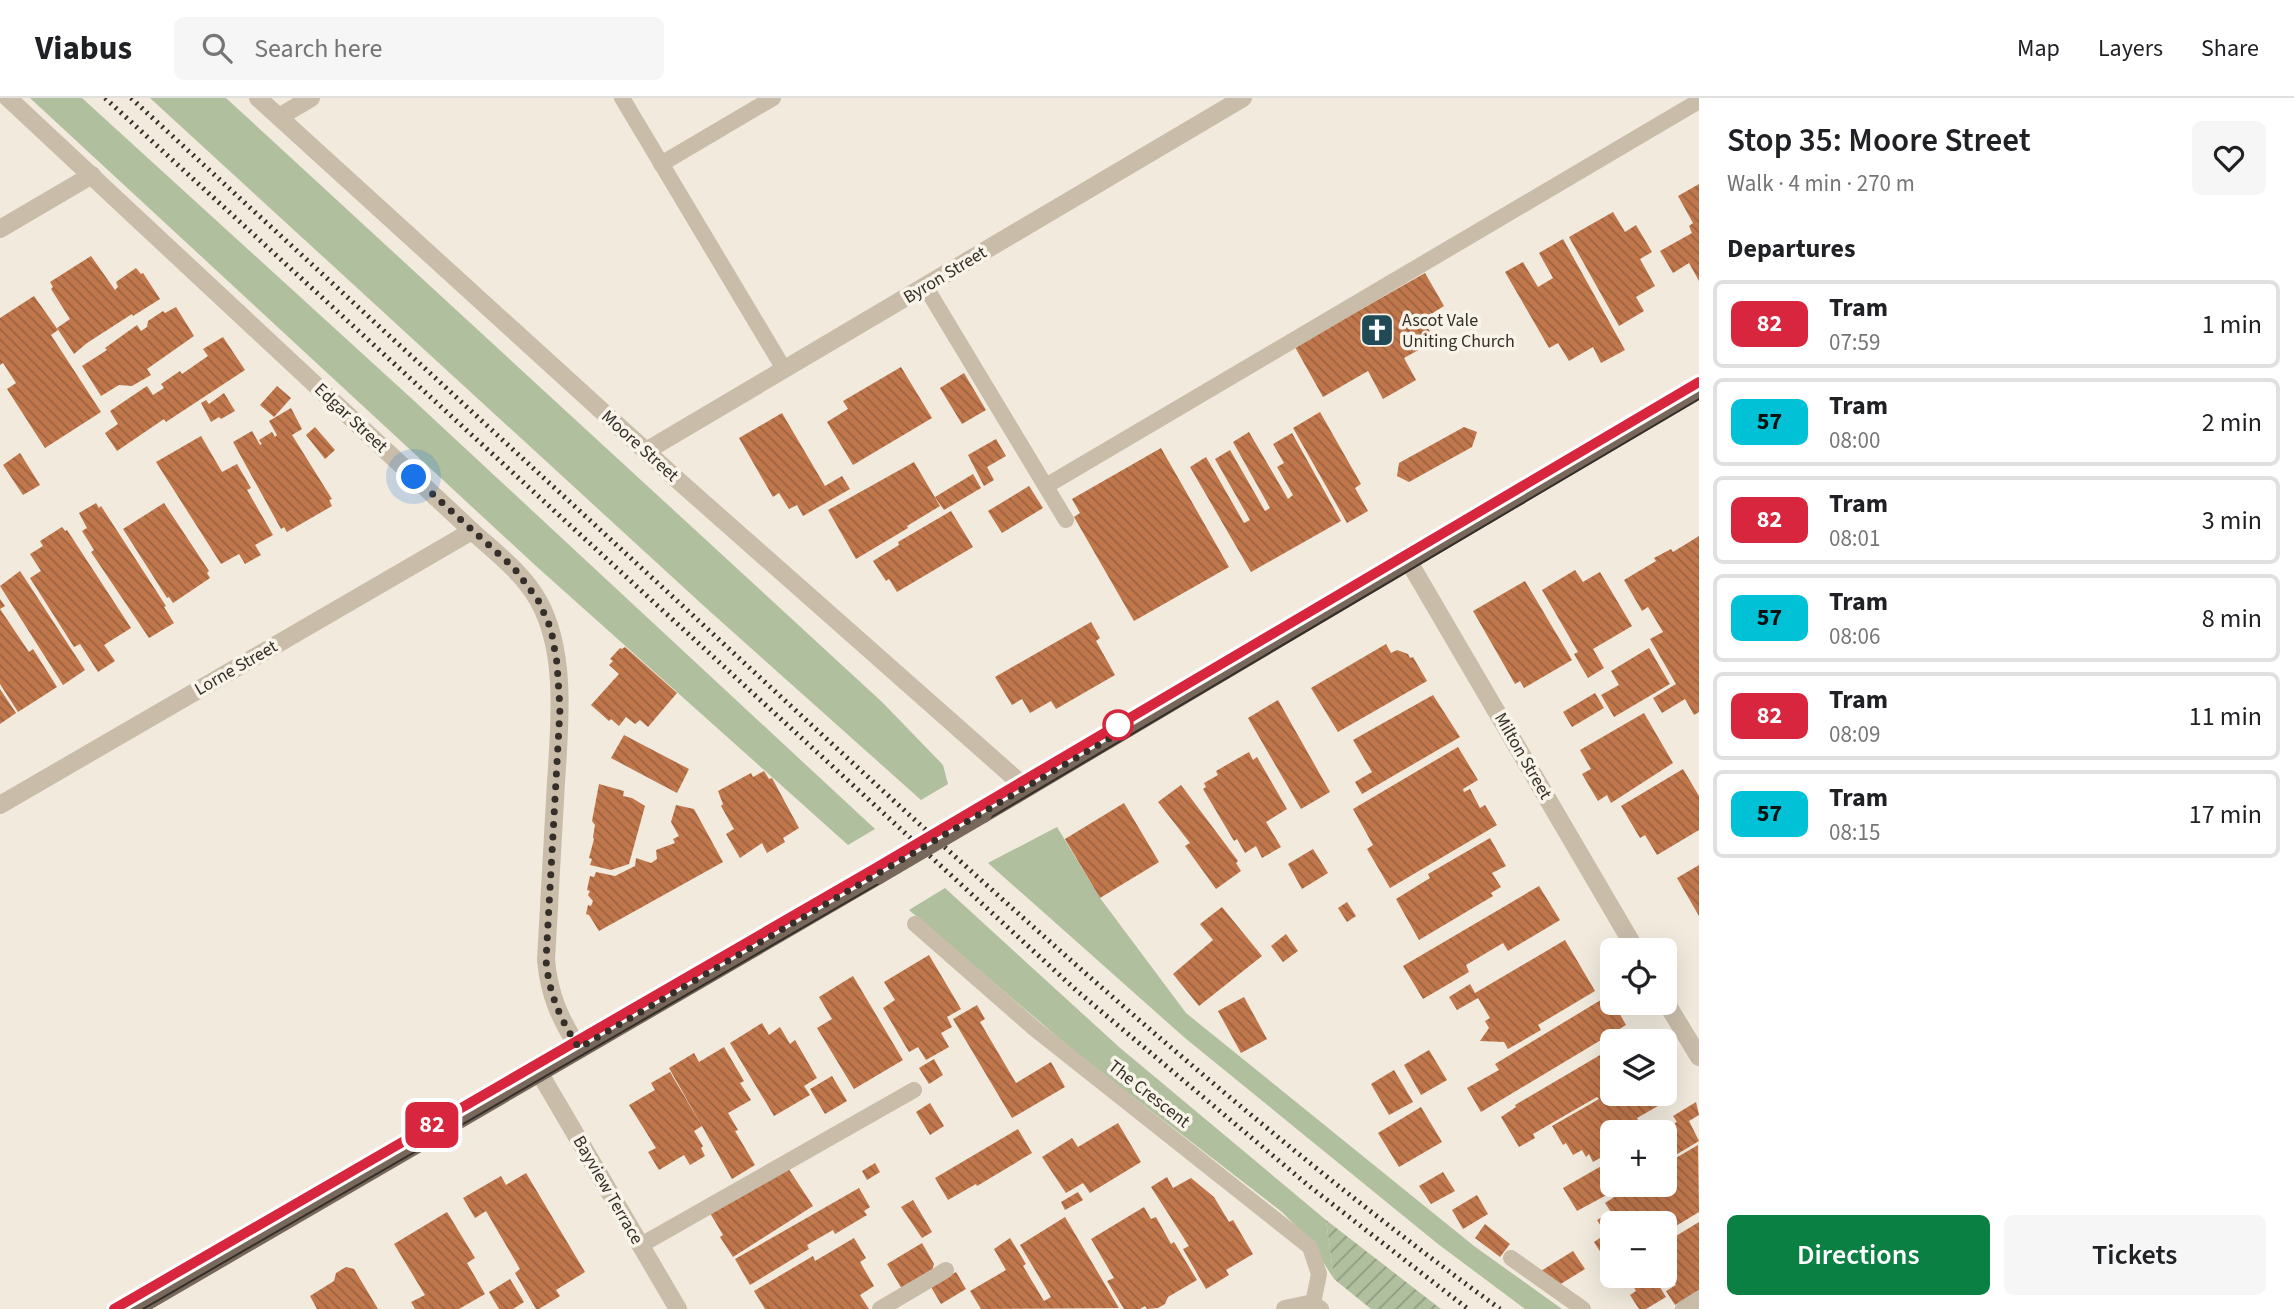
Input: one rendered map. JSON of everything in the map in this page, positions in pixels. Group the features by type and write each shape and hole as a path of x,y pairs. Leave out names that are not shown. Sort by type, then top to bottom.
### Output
{"main road":[{"path":"134,1309 983,814 1699,389"}],"street":[{"name":"Edgar Street","path":"8,98 514,568 538,600 551,629 557,663 560,709 546,960 548,985 554,1003 579,1048"},
{"name":"Moore Street","path":"258,98 646,451 1026,788"},
{"path":"279,117 311,98"},
{"name":"Byron Street","path":"646,451 1244,98"},
{"path":"0,229 92,175"},
{"name":"Lorne Street","path":"0,805 472,531"},
{"name":"Milton Street","path":"1409,562 1629,938"},
{"path":"1674,1015 1699,1057"},
{"name":"Bayview Terrace","path":"539,1072 678,1309"},
{"path":"1284,1309 1317,1306"}],"lane":[{"path":"622,98 784,369"},
{"path":"662,164 773,98"},
{"path":"1046,486 1699,100"},
{"path":"925,286 1066,520"},
{"name":"The Crescent","path":"915,924 1035,1028 1310,1247 1320,1274 1317,1306"},
{"path":"641,1245 914,1090"},
{"path":"1511,1258 1583,1309"},
{"path":"880,1309 946,1270"},
{"path":"1683,1309 1699,1299"}],"green space":[{"path":"30,98 82,98 411,398 875,829 848,845 536,566"},
{"path":"150,98 226,98 882,702 943,765 948,784 921,800 705,607"},
{"path":"1057,827 1100,898 1186,1013 1474,1246 1562,1309 1525,1309 1438,1244 1185,1038 988,863"},
{"path":"945,888 1119,1047 1326,1220 1334,1279 1307,1237 1282,1212 1074,1051 909,910"},
{"path":"1326,1220 1441,1309 1371,1309 1334,1279"}],"building":[{"path":"1699,184 1699,281 1689,263 1673,273 1660,251 1692,233 1689,226 1693,223 1678,196"},
{"path":"1613,212 1625,232 1636,225 1652,252 1640,259 1655,286 1636,297 1644,311 1619,326 1569,237"},
{"path":"1563,239 1625,350 1601,363 1593,347 1569,361 1558,343 1549,348 1505,272 1523,262 1538,287 1553,278 1539,253"},
{"path":"91,256 115,290 118,287 116,282 136,268 143,273 160,299 133,316 132,314 74,354 57,328 70,319 51,289 53,287 50,282"},
{"name":"Ascot Vale Uniting Church","path":"1425,273 1444,306 1423,319 1435,341 1404,358 1416,380 1383,399 1368,371 1323,397 1295,347"},
{"path":"34,296 58,330 51,335 101,412 45,448 7,389 16,383 3,363 0,365 0,318"},
{"path":"176,307 194,336 147,369 151,375 132,386 119,385 101,396 82,366 107,350 105,348 137,325 141,331 147,327 148,321 163,311 165,313"},
{"path":"223,337 245,370 117,451 105,433 118,424 110,411 147,386 153,395 164,388 161,384 180,371 182,374 208,356 203,349"},
{"path":"901,367 932,418 853,465 827,422 848,409 843,401"},
{"path":"964,373 986,410 962,424 940,388"},
{"path":"277,386 291,398 274,417 260,405"},
{"path":"224,393 235,411 211,422 201,403 206,400 209,404"},
{"path":"291,408 302,429 292,435 332,499 329,500 332,506 287,532 284,527 281,529 233,442 252,431 260,445 262,444 259,440 272,432 275,437 277,435 269,421"},
{"path":"1320,412 1361,484 1355,488 1368,511 1347,523 1293,428"},
{"path":"782,413 825,486 842,476 850,489 803,516 797,505 789,509 779,493 773,497 739,438"},
{"path":"315,427 335,450 325,459 306,435"},
{"path":"1464,427 1477,432 1472,447 1409,482 1397,476 1399,463"},
{"path":"1249,432 1288,499 1293,495 1277,467 1284,463 1273,444 1292,433 1341,521 1251,572 1190,467 1206,457 1244,523 1250,520 1215,459 1230,450 1265,511 1270,508 1233,442"},
{"path":"201,436 222,472 237,464 251,488 247,490 273,535 255,545 261,555 245,564 239,554 221,564 156,462"},
{"path":"996,439 1006,456 987,467 994,480 984,486 968,455"},
{"path":"1161,448 1229,567 1134,621 1074,517 1080,513 1072,499"},
{"path":"20,453 40,485 23,495 3,465"},
{"path":"914,462 940,506 856,559 828,510"},
{"path":"973,474 981,488 944,510 935,497"},
{"path":"1029,486 1043,508 1002,533 988,511"},
{"path":"96,503 99,508 101,506 166,606 164,607 174,623 149,638 91,552 94,550 82,531 87,528 79,513"},
{"path":"164,503 209,571 207,573 210,578 173,603 167,598 123,529"},
{"path":"951,511 973,547 897,592 873,561 899,545 898,542"},
{"path":"62,527 67,530 131,628 104,645 115,661 98,672 80,644 74,647 30,578 41,571 30,554 43,546 40,541"},
{"path":"1699,536 1699,712 1694,715 1685,699 1662,713 1653,698 1676,684 1650,639 1663,632 1648,607 1642,611 1624,580 1656,561 1654,558 1671,549 1673,552"},
{"path":"1575,570 1583,582 1600,572 1632,626 1593,649 1604,668 1588,678 1574,654 1578,652 1542,590"},
{"path":"20,571 85,670 63,685 0,586"},
{"path":"1525,581 1572,660 1524,688 1520,681 1515,684 1473,611"},
{"path":"0,609 29,652 33,649 57,687 18,712 0,684"},
{"path":"1091,622 1100,638 1096,641 1115,675 1056,709 1051,701 1030,713 1022,699 1012,705 995,677"},
{"path":"1386,644 1391,653 1397,650 1408,654 1410,658 1413,657 1427,681 1338,732 1311,688"},
{"path":"625,647 677,693 648,727 640,720 635,724 626,717 619,726 591,705 619,674 609,665 613,661 610,659 620,648"},
{"path":"1649,648 1670,684 1614,717 1601,695 1619,685 1611,671"},
{"path":"0,689 16,713 0,724"},
{"path":"1595,693 1604,708 1572,727 1563,712"},
{"path":"1433,695 1460,737 1362,794 1355,782 1372,772 1353,740"},
{"path":"1278,700 1330,792 1301,809 1248,718"},
{"path":"1644,713 1673,763 1611,803 1607,795 1598,801 1582,774 1591,769 1580,750"},
{"path":"624,735 689,769 677,793 611,758"},
{"path":"1458,747 1478,780 1463,789 1464,792 1470,789 1480,808 1485,805 1497,825 1390,888 1367,849 1373,845 1353,809"},
{"path":"1249,752 1253,760 1257,757 1287,809 1266,822 1281,847 1262,858 1256,846 1245,853 1237,839 1234,841 1203,789 1206,787 1204,783 1218,775 1216,771"},
{"path":"1683,769 1699,796 1699,830 1657,855 1645,835 1640,838 1621,806"},
{"path":"764,771 769,779 772,778 799,828 783,838 785,842 767,853 762,843 740,858 726,834 734,829 721,806 723,804 718,791 751,773 753,777"},
{"path":"599,784 624,791 623,796 645,806 629,864 611,870 590,865 592,859 589,858 594,839 595,825 592,821"},
{"path":"1181,785 1238,861 1236,863 1241,871 1216,889 1185,846 1190,843 1158,802"},
{"path":"1124,803 1159,862 1100,898 1065,839"},
{"path":"676,805 694,809 723,862 599,931 586,914 588,905 591,906 593,901 588,895 590,891 587,890 590,876 594,877 596,872 615,876 635,866 636,858 651,863 657,859 656,850 675,843 673,839 679,836 671,822"},
{"path":"1490,838 1506,866 1492,873 1501,887 1491,893 1493,896 1419,940 1396,899 1430,878 1428,874"},
{"path":"1313,849 1328,873 1302,889 1288,864"},
{"path":"1699,865 1699,916 1677,878"},
{"path":"1539,886 1560,920 1508,951 1503,943 1466,965 1469,972 1423,999 1403,966"},
{"path":"1347,902 1356,916 1347,922 1338,908"},
{"path":"1222,907 1262,956 1199,1006 1173,974 1213,940 1200,924"},
{"path":"1286,934 1298,951 1283,962 1271,946"},
{"path":"1565,940 1595,991 1538,1025 1541,1030 1508,1049 1504,1042 1480,1041 1489,1028 1485,1021 1490,1018 1478,998 1457,1010 1449,997 1470,984 1475,993"},
{"path":"929,955 961,1009 947,1017 952,1027 941,1033 949,1047 926,1060 918,1047 909,1052 883,1008 895,1000 884,982"},
{"path":"853,976 903,1060 854,1089 817,1028 832,1019 819,997"},
{"path":"1244,997 1267,1039 1241,1053 1218,1011"},
{"path":"1600,1000 1600,1015 1620,1015 1626,1025 1619,1029 1600,1029 1600,1041 1481,1112 1467,1088 1499,1070 1495,1064"},
{"path":"977,1005 985,1019 980,1022 1016,1083 1051,1062 1065,1087 1012,1118 953,1019"},
{"path":"762,1023 769,1035 780,1027 790,1044 795,1040 817,1078 804,1086 810,1095 774,1116 730,1043"},
{"path":"724,1047 744,1081 740,1083 751,1100 728,1113 755,1165 732,1179 669,1068 694,1053 699,1062"},
{"path":"1429,1050 1447,1080 1421,1095 1404,1065"},
{"path":"1600,1055 1600,1106 1658,1106 1637,1118 1638,1120 1600,1120 1600,1158 1593,1162 1589,1154 1586,1157 1582,1150 1573,1155 1566,1143 1563,1145 1552,1126 1599,1099 1597,1097 1533,1134 1535,1138 1519,1147 1501,1117 1516,1107 1515,1105"},
{"path":"934,1059 943,1075 929,1084 919,1068"},
{"path":"1394,1070 1413,1102 1389,1115 1371,1084"},
{"path":"670,1072 702,1126 694,1131 703,1146 701,1148 705,1156 690,1165 684,1155 659,1170 648,1152 656,1148 629,1105 655,1090 651,1083"},
{"path":"832,1076 847,1101 825,1114 810,1089"},
{"path":"1696,1102 1699,1115 1689,1121 1699,1141 1677,1154 1677,1120 1673,1116"},
{"path":"930,1103 944,1126 930,1135 916,1112"},
{"path":"1421,1107 1442,1142 1399,1167 1378,1133"},
{"path":"1118,1123 1141,1162 1090,1193 1083,1183 1066,1193 1042,1157 1072,1138 1078,1147"},
{"path":"1018,1129 1032,1153 948,1200 935,1178"},
{"path":"1698,1145 1699,1212 1677,1225 1677,1211 1610,1211 1605,1203 1614,1197 1677,1197 1677,1157"},
{"path":"875,1163 880,1172 867,1180 862,1171"},
{"path":"1600,1167 1600,1197 1603,1197 1577,1211 1563,1188"},
{"path":"788,1168 813,1206 733,1257 720,1237 723,1235 710,1213"},
{"path":"1443,1172 1455,1191 1431,1204 1419,1186"},
{"path":"526,1173 585,1272 556,1290 560,1296 539,1309 536,1309 515,1273 520,1269 486,1211 475,1218 463,1198 501,1176 506,1185"},
{"path":"1167,1177 1173,1188 1191,1178 1214,1197 1229,1222 1233,1220 1253,1254 1226,1270 1229,1275 1206,1289 1183,1249 1189,1246 1151,1187"},
{"path":"859,1188 870,1207 864,1211 867,1215 835,1234 833,1230 807,1245 809,1249 750,1285 735,1259"},
{"path":"1078,1192 1083,1200 1065,1210 1061,1202"},
{"path":"1477,1195 1488,1214 1463,1229 1452,1210"},
{"path":"913,1200 932,1232 922,1238 901,1207"},
{"path":"1144,1207 1151,1219 1156,1217 1171,1244 1174,1242 1197,1280 1168,1297 1165,1304 1158,1308 1147,1309 1145,1306 1140,1309 1124,1309 1107,1281 1114,1278 1091,1239"},
{"path":"447,1212 475,1258 467,1263 485,1294 459,1309 415,1309 411,1302 425,1295 394,1244"},
{"path":"1065,1217 1119,1308 981,1309 970,1291 1006,1270 994,1249 1010,1238 1044,1301 1051,1297 1020,1245"},
{"path":"1699,1222 1699,1290 1675,1305 1666,1291 1677,1288 1677,1235"},
{"path":"1485,1224 1510,1244 1500,1257 1475,1238"},
{"path":"854,1238 866,1258 860,1262 874,1286 860,1295 869,1309 765,1309 754,1291 813,1256 815,1261"},
{"path":"1600,1238 1600,1251 1594,1242"},
{"path":"922,1243 934,1264 932,1271 902,1289 887,1264"},
{"path":"1573,1251 1585,1269 1559,1285 1541,1271"},
{"path":"346,1267 354,1269 378,1309 317,1309 310,1296 334,1281 336,1273"},
{"path":"956,1272 966,1289 941,1304 931,1287"},
{"path":"510,1279 524,1302 513,1309 499,1309 489,1292"},
{"path":"1634,1288 1660,1288 1666,1297 1646,1309 1639,1309 1630,1295 1636,1291"}],"tram line":[{"path":"114,1309 874,869 1699,382"},
{"name":"82","path":"114,1309 874,869 1699,382"},
{"path":"143,1309 885,880 1699,399"}],"railway":[{"path":"105,98 1077,991 1309,1186 1468,1309"},
{"path":"131,98 1042,935 1312,1165 1500,1309"}],"place":[{"name":"Ascot Vale Uniting Church","path":"1377,330"}],"route":[{"path":"414,477 514,568 538,600 551,629 557,663 560,709 546,960 548,985 554,1003 579,1048 1129,727 1118,725"}]}
